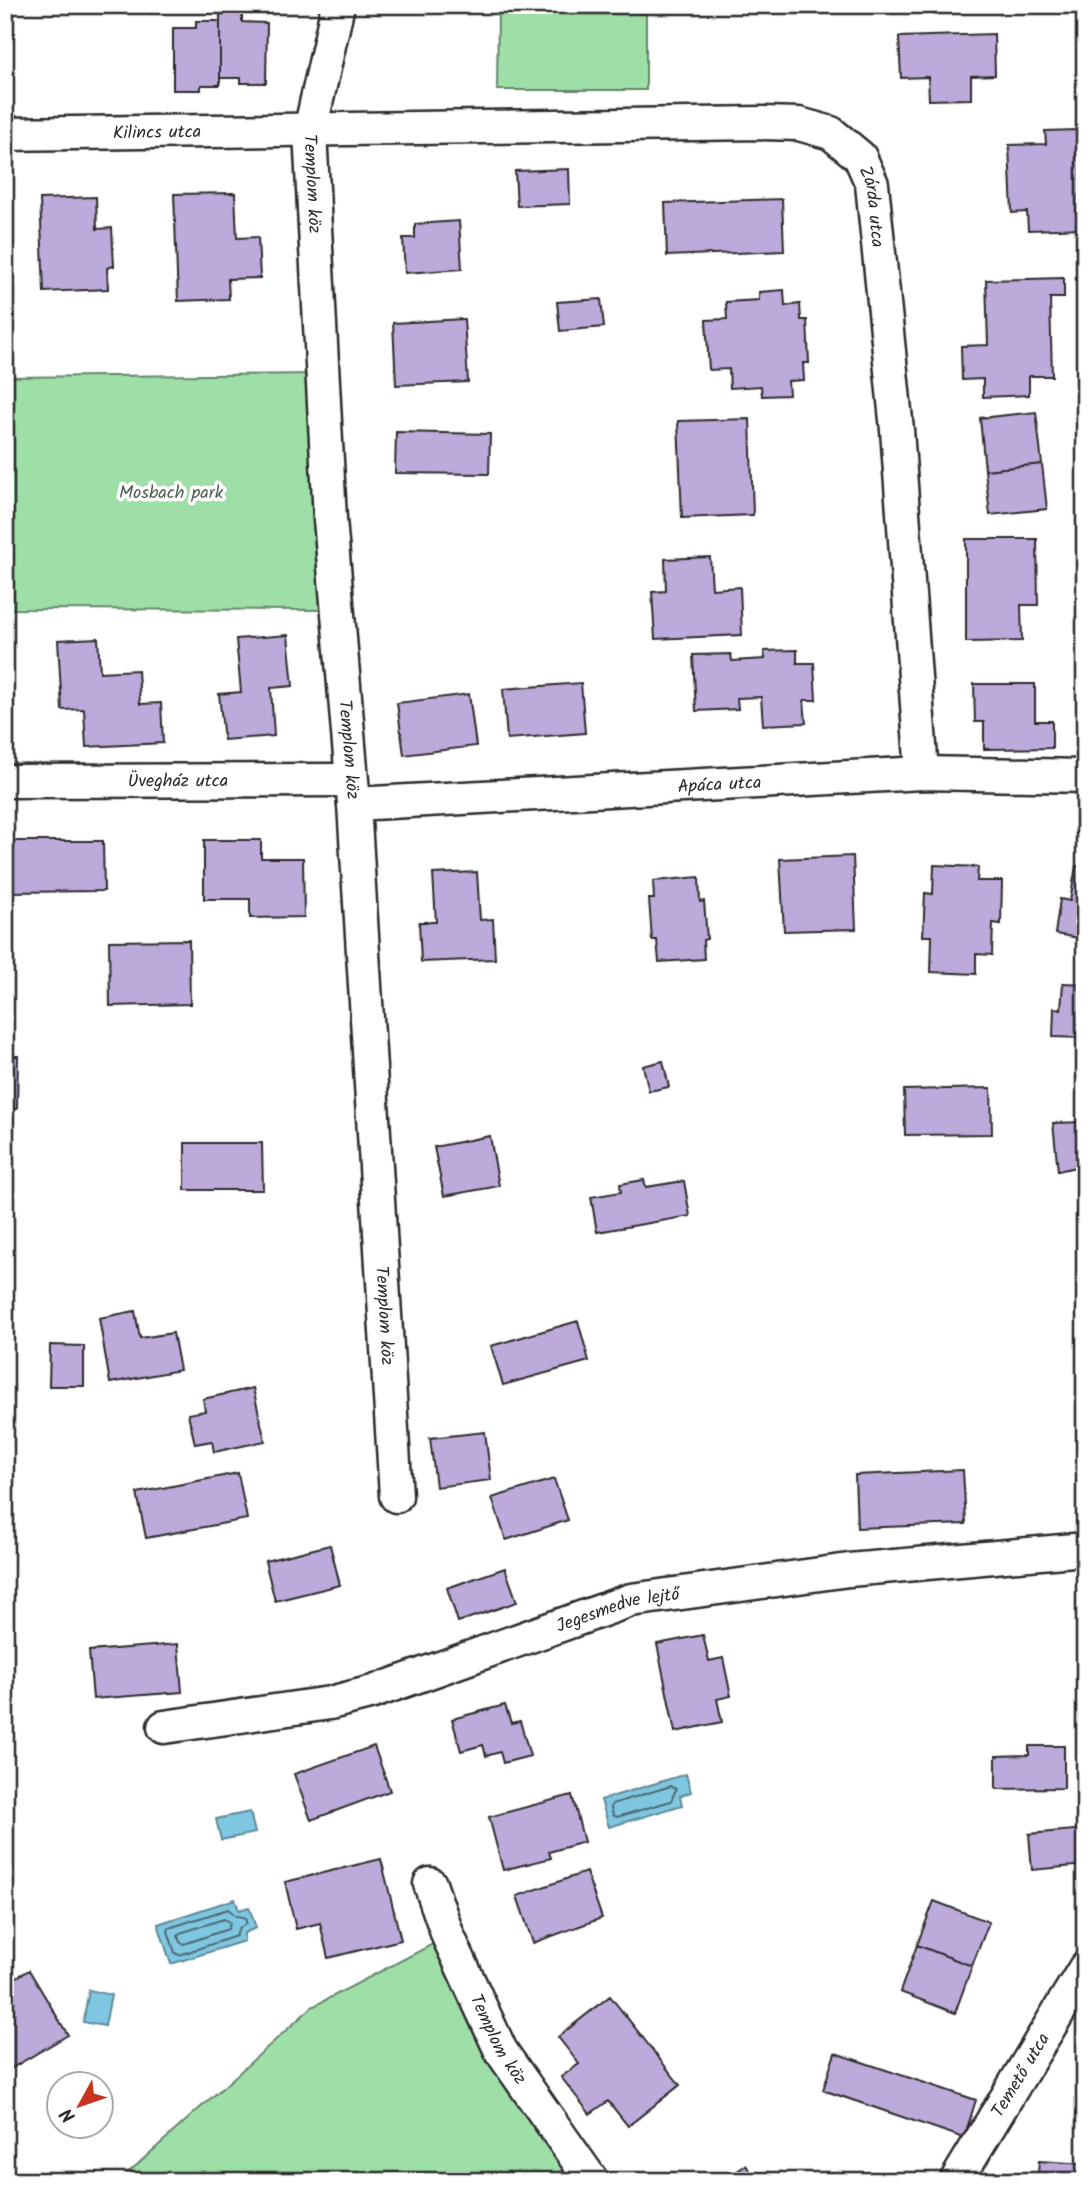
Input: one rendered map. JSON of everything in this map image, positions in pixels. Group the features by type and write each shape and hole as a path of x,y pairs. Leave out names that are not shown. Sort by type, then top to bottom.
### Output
{"street":[{"name":"Templom köz","path":"338,5 310,131 330,519 353,792 396,1496"},
{"name":"Zárda utca","path":"310,131 799,124 831,133 859,157 872,184 897,430 922,773"},
{"name":"Kilincs utca","path":"5,134 310,131"},
{"name":"Apáca utca","path":"353,792 922,773 1085,776"},
{"name":"Üvegház utca","path":"5,780 353,792"},
{"name":"Jegesmedve lejtő","path":"164,1727 330,1703 373,1692 631,1600 849,1570 1085,1549"},
{"name":"Templom köz","path":"430,1884 448,1936 501,2051 592,2181"},
{"name":"Temető utca","path":"956,2181 1085,1968"}],"green space":[{"path":"498,10 646,10 646,90 497,90"},
{"name":"Mosbach park","path":"322,374 337,610 5,609 5,377"},
{"path":"448,1936 592,2181 119,2181 312,2007"}],"water":[{"path":"686,1774 691,1792 680,1796 682,1805 609,1827 601,1800"},
{"path":"250,1812 255,1833 221,1840 216,1819"},
{"path":"235,1899 239,1910 249,1907 256,1928 244,1933 244,1941 171,1964 158,1924"},
{"path":"89,1990 111,1995 105,2026 83,2022"}],"building":[{"path":"872,5 917,5 917,7 872,9"},
{"path":"220,14 242,14 242,22 267,23 266,83 241,83 241,78 220,78"},
{"path":"196,21 220,21 220,85 201,85 201,90 173,90 173,28 196,28"},
{"path":"994,34 995,75 971,76 971,99 929,100 928,77 901,78 899,37"},
{"path":"1077,130 1078,149 1085,149 1085,228 1028,230 1027,212 1012,213 1009,145 1046,144 1045,131"},
{"path":"569,169 570,204 517,206 515,171"},
{"path":"235,193 237,238 258,237 260,278 228,279 229,299 178,301 174,194"},
{"path":"96,197 97,229 112,228 114,266 107,268 108,289 44,292 40,199"},
{"path":"782,199 784,251 667,256 665,203"},
{"path":"459,221 462,269 405,273 403,238 415,238 415,224"},
{"path":"1064,278 1064,298 1050,298 1052,376 1029,376 1029,395 983,397 983,379 962,380 961,346 988,345 986,280"},
{"path":"784,290 785,306 800,304 801,320 807,320 809,363 803,363 804,380 788,381 789,395 762,396 761,386 730,388 729,369 709,370 706,320 727,319 726,302 759,300 759,292"},
{"path":"601,299 604,327 560,331 557,302"},
{"path":"464,319 468,382 396,385 393,323"},
{"path":"1036,412 1042,464 985,470 980,418"},
{"path":"750,419 753,515 682,518 678,421"},
{"path":"396,432 490,434 489,474 395,473"},
{"path":"1042,464 1047,509 990,515 985,470"},
{"path":"966,539 1037,539 1038,605 1021,605 1022,641 966,642"},
{"path":"710,557 712,589 740,587 742,635 655,639 652,592 666,591 665,559"},
{"path":"288,635 293,686 271,688 274,736 224,740 219,694 241,692 236,639"},
{"path":"98,638 100,672 138,670 140,704 161,703 163,743 86,747 84,709 62,710 58,640"},
{"path":"797,650 797,663 814,663 816,700 804,700 806,723 763,725 761,697 737,698 738,709 696,711 693,655 731,654 732,661 765,659 764,651"},
{"path":"581,683 585,733 507,739 503,689"},
{"path":"974,684 1035,684 1035,721 1052,721 1052,748 984,749 984,722 975,722"},
{"path":"469,694 476,746 404,755 397,703"},
{"path":"204,840 261,840 261,858 303,858 304,917 250,918 250,899 204,899"},
{"path":"5,841 103,841 104,891 5,892"},
{"path":"853,856 856,929 784,931 780,859"},
{"path":"934,865 978,867 977,881 1002,881 1001,924 993,923 992,955 976,954 976,974 931,972 932,936 923,936 925,893 933,894"},
{"path":"1076,866 1085,867 1085,939 1055,934 1060,899 1070,901"},
{"path":"477,872 480,920 493,919 495,959 421,962 419,922 436,922 433,874"},
{"path":"699,877 700,902 704,901 707,939 703,940 704,959 659,962 657,940 652,940 649,899 654,899 653,881"},
{"path":"189,940 190,1004 110,1006 109,941"},
{"path":"1063,983 1085,984 1085,1038 1053,1037 1054,1008 1061,1009"},
{"path":"5,1056 18,1056 17,1109 5,1109"},
{"path":"663,1061 669,1087 649,1091 643,1066"},
{"path":"991,1088 992,1134 905,1135 904,1090"},
{"path":"1085,1122 1085,1165 1058,1171 1053,1123"},
{"path":"490,1136 499,1186 444,1196 434,1147"},
{"path":"185,1143 262,1143 263,1190 185,1190"},
{"path":"644,1180 646,1187 684,1181 690,1216 597,1232 591,1197 621,1192 620,1184"},
{"path":"135,1311 140,1338 173,1333 180,1370 110,1383 99,1318"},
{"path":"578,1321 589,1361 503,1385 491,1346"},
{"path":"50,1345 84,1346 84,1386 49,1386"},
{"path":"253,1388 265,1441 214,1452 212,1441 195,1444 188,1414 205,1411 203,1399"},
{"path":"485,1432 491,1480 436,1487 430,1438"},
{"path":"963,1470 966,1524 857,1528 855,1475"},
{"path":"238,1473 247,1519 146,1538 137,1493"},
{"path":"554,1479 568,1520 506,1540 492,1498"},
{"path":"330,1545 340,1585 275,1601 265,1561"},
{"path":"505,1568 517,1602 458,1622 447,1588"},
{"path":"1085,1598 1085,1648 1078,1599"},
{"path":"703,1635 709,1661 723,1658 731,1696 717,1699 722,1722 675,1732 657,1644"},
{"path":"178,1644 182,1692 93,1699 89,1651"},
{"path":"505,1705 511,1723 520,1721 530,1756 503,1763 500,1752 486,1756 483,1745 461,1751 452,1719"},
{"path":"374,1746 390,1791 311,1820 294,1774"},
{"path":"1029,1746 1064,1746 1064,1788 996,1789 996,1756 1029,1755"},
{"path":"572,1795 584,1842 549,1852 551,1858 503,1870 489,1817"},
{"path":"1085,1829 1085,1865 1032,1870 1029,1834"},
{"path":"381,1859 401,1940 328,1958 320,1923 296,1929 285,1882"},
{"path":"586,1872 602,1918 533,1943 517,1896"},
{"path":"934,1901 989,1922 972,1966 917,1945"},
{"path":"917,1945 972,1966 955,2013 900,1992"},
{"path":"29,1970 68,2035 5,2072 5,1984"},
{"path":"610,1996 680,2085 628,2126 608,2101 590,2114 561,2077 579,2064 558,2037"},
{"path":"835,2053 976,2100 964,2138 823,2090"},
{"path":"1039,2161 1084,2164 1083,2181 1006,2181 1007,2172 1038,2174"},
{"path":"746,2165 756,2181 723,2181"}]}
